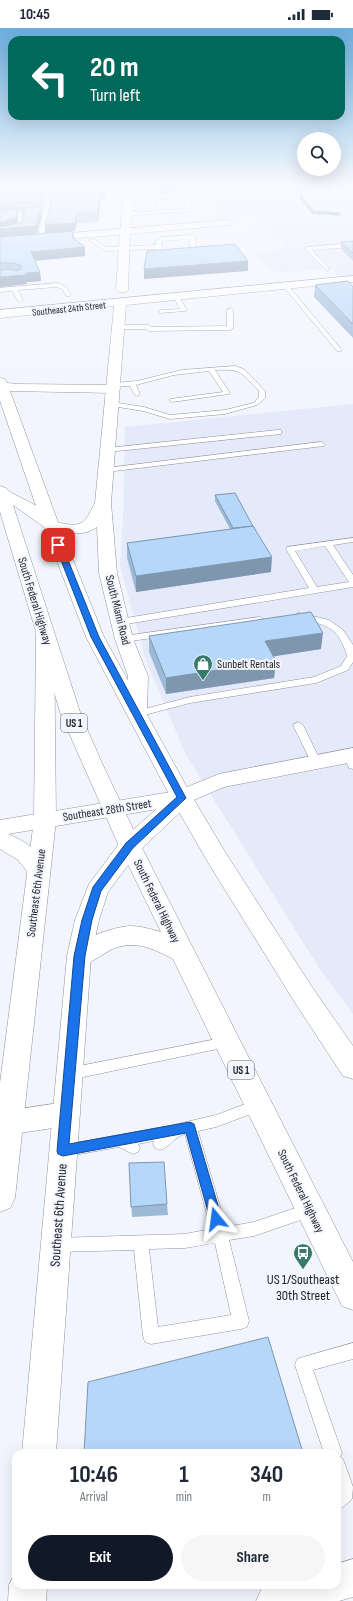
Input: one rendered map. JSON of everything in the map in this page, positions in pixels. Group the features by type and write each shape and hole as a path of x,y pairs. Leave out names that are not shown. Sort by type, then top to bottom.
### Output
{"street":[{"name":"South Miami Road","path":"123,260 119,295 114,387 103,504 108,573 124,639 138,676 137,714"},
{"name":"Southeast 24th Street","path":"0,314 119,295 236,281 353,271"},
{"path":"267,278 274,284 285,285"},
{"name":"Southeast 24th Street","path":"119,295 176,296 353,278"},
{"path":"0,308 146,294 236,281"},
{"name":"Southeast 24th Street","path":"0,302 83,294"},
{"path":"1,384 19,388 114,387"},
{"path":"1,384 51,525 95,637 182,798 255,919 353,1068"},
{"path":"0,493 15,498 51,525"},
{"name":"South Federal Highway","path":"0,493 70,715 130,846 353,1295"},
{"name":"South Miami Road","path":"51,525 65,529 81,528 90,523 103,504"},
{"name":"Southeast 6th Avenue","path":"0,1198 4,1123 45,820 45,634"},
{"name":"Southeast 28th Street","path":"0,828 182,798 219,781 316,762 352,759"},
{"name":"Southeast 6th Avenue","path":"39,1449 79,956 87,920 97,890 130,846 182,798"},
{"path":"0,840 29,855 38,869"},
{"path":"79,956 94,946 120,936 147,937 160,940 182,952"},
{"path":"4,1123 66,1114"},
{"path":"27,1601 28,1589"},
{"path":"275,1601 317,1589"}],"lane":[{"path":"319,260 327,269"},
{"path":"0,290 22,286 58,285 64,288 68,295"},
{"path":"285,285 339,350"},
{"path":"11,288 20,300"},
{"path":"161,312 184,310 176,296"},
{"path":"118,327 150,324 149,329 230,328 230,310"},
{"path":"112,404 144,409 170,417 225,412 255,404 262,398 262,391 242,370 235,368 174,373 151,378 133,385 114,387"},
{"path":"172,400 227,394 211,369"},
{"path":"133,385 137,394"},
{"path":"140,401 144,409"},
{"path":"108,450 278,432"},
{"path":"106,470 321,444"},
{"path":"314,589 290,548 353,540"},
{"path":"120,622 353,583 328,544"},
{"path":"137,714 190,700 316,680 345,668 352,656 350,646 334,626 315,618 287,617"},
{"path":"124,639 272,619"},
{"path":"298,725 316,762"},
{"path":"69,1074 227,1042"},
{"path":"63,1151 127,1144 216,1121 259,1105"},
{"path":"141,1242 151,1336 241,1321 220,1234 190,1127"},
{"path":"160,1144 173,1131"},
{"path":"55,1245 185,1241 254,1229 311,1210"},
{"path":"332,1449 303,1365 353,1351"},
{"path":"341,1477 346,1493 341,1497"}],"shaded area":[{"path":"262,260 353,260 353,291 332,269 275,273"},
{"path":"353,404 353,1014 319,968 186,755 146,661 120,566 123,520 125,427"}],"building":[{"path":"0,260 35,260 40,272 26,273 27,275 0,277 0,270 12,269 17,271 21,269 21,266 14,263 0,263"},
{"path":"145,260 248,261 144,269"},
{"path":"348,281 353,287 353,324 315,285"},
{"path":"235,493 253,526 233,528 215,495"},
{"path":"253,526 272,557 136,576 127,543"},
{"path":"311,612 323,633 265,641 276,661 166,678 149,636"},
{"path":"164,1162 167,1204 131,1207 129,1163"},
{"path":"268,1337 302,1449 84,1449 88,1382"}],"place":[{"name":"Sunbelt Rentals","path":"203,681"},
{"name":"US 1/Southeast 30th Street","path":"303,1270"}],"route":[{"path":"58,545 95,637 182,798 130,846 114,865 97,890 87,920 79,956 63,1151 190,1127 216,1219"}]}
